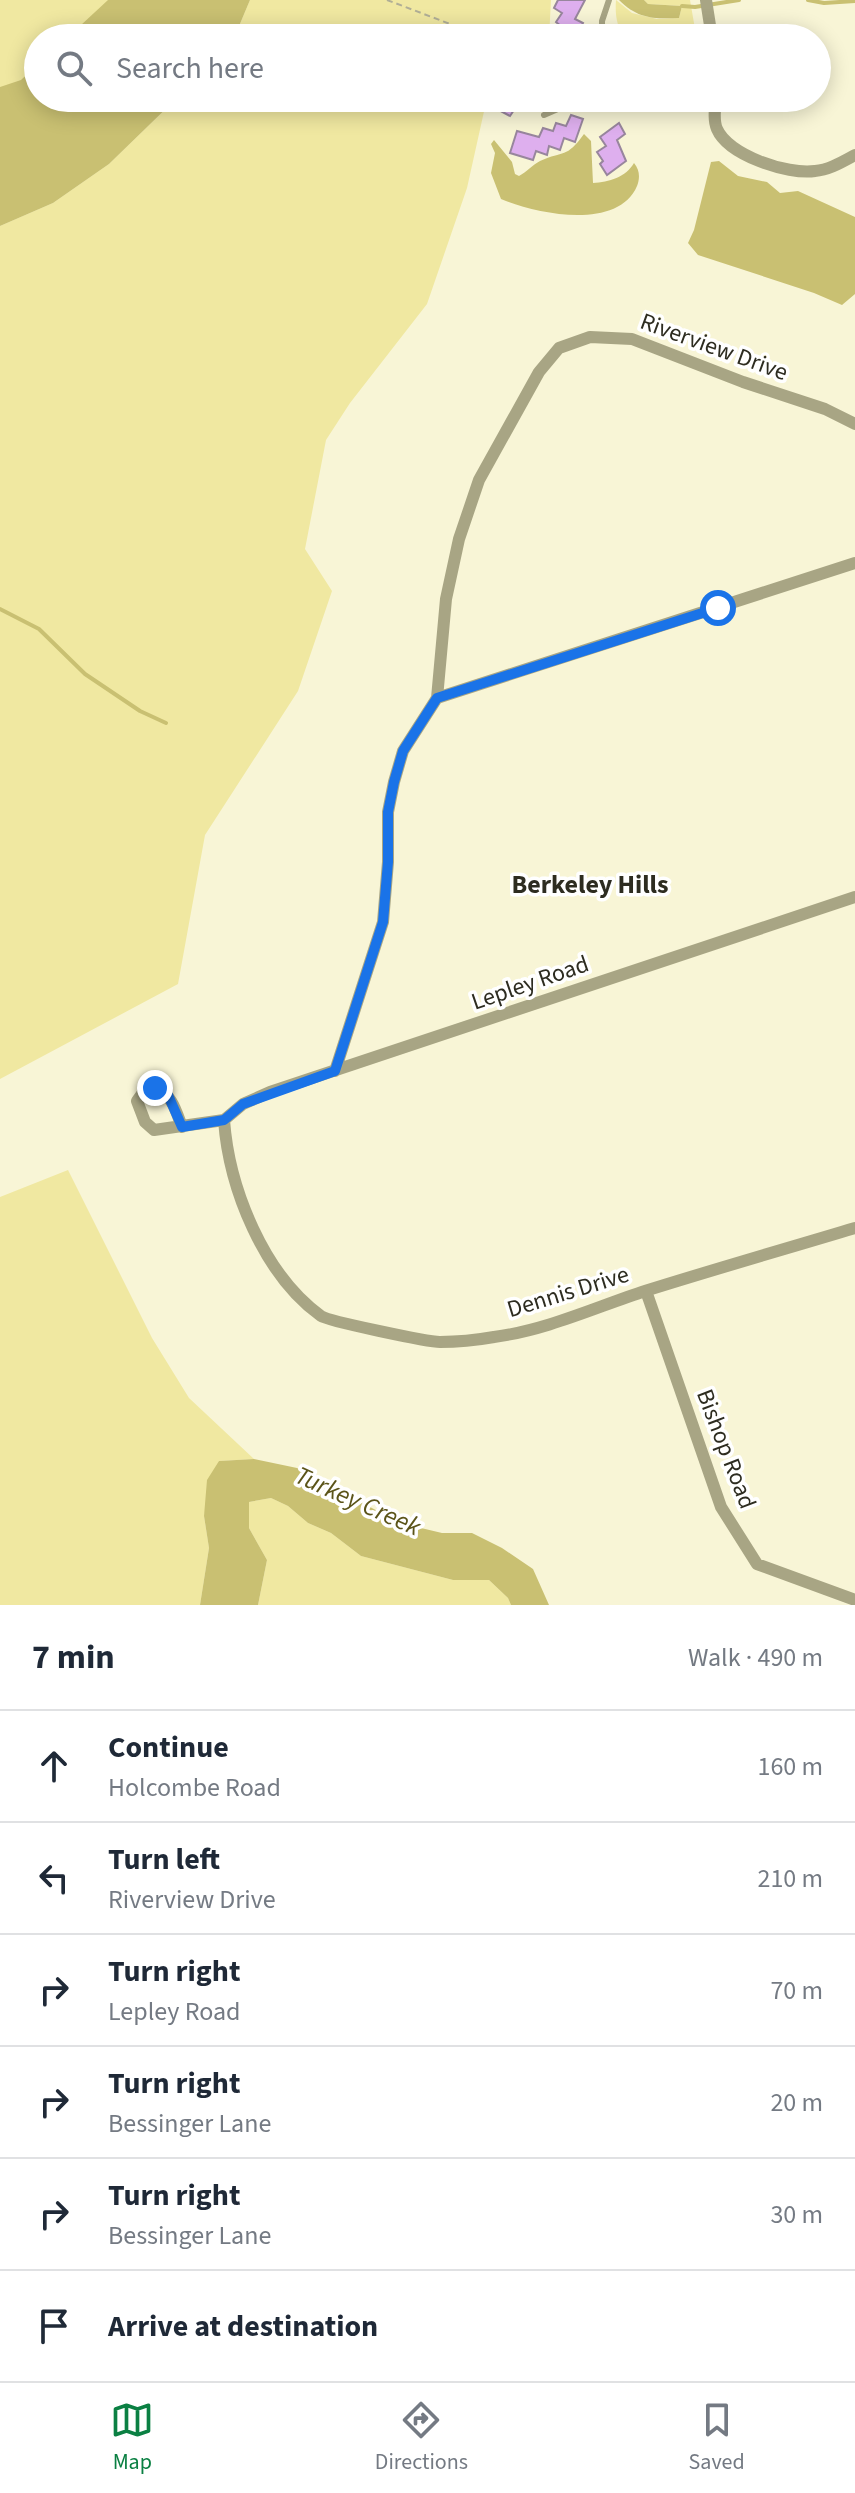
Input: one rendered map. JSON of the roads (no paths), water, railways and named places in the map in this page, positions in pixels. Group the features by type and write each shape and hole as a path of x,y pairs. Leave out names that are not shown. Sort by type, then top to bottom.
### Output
{"street":[{"path":"706,0 710,24"},
{"path":"716,112 715,126 725,143 751,157 795,172 835,166 855,155"},
{"name":"Riverview Drive","path":"335,1071 383,922 388,812 394,782 403,751 437,698 446,599 459,539 479,480 539,372 559,348 590,337 632,339 743,382 825,409 855,424"},
{"path":"437,698 855,563"},
{"name":"Lepley Road","path":"224,1120 243,1104 335,1071 855,897"},
{"path":"182,1127 224,1120"},
{"name":"Dennis Drive","path":"224,1120 233,1171 252,1230 286,1281 323,1318 438,1342 480,1339 540,1328 646,1291 855,1228"},
{"name":"Bishop Road","path":"646,1291 721,1507 757,1564 855,1600"}],"lane":[{"path":"602,24 609,0"},
{"path":"544,115 551,112"}],"water":[{"path":"108,0 250,0 240,24 82,24"},
{"path":"619,0 682,6 679,18 654,18 633,11"},
{"path":"24,77 24,112 163,112 109,164 53,203 0,226 0,87"},
{"path":"584,134 591,141 593,183 616,178 634,163 636,166 638,183 627,200 613,209 575,215 534,210 501,199 491,173 495,153 491,144 494,140 519,176 540,161 568,151"},
{"path":"719,161 738,176 767,182 780,193 798,191 855,217 855,294 842,305 698,255 688,243 711,162"},
{"name":"Turkey Creek","path":"254,1459 297,1468 400,1523 442,1533 472,1533 533,1569 549,1605 511,1605 489,1580 453,1580 361,1556 331,1533 308,1523 288,1506 271,1498 249,1502 249,1528 267,1560 258,1605 200,1605 209,1548 204,1516 207,1480 219,1461"}],"waterway":[{"path":"682,6 739,0"},
{"path":"808,0 824,3 855,1"},
{"path":"0,609 39,629 85,674 140,711 166,723"}],"district":[{"name":"Berkeley Hills","path":"590,884"}]}
